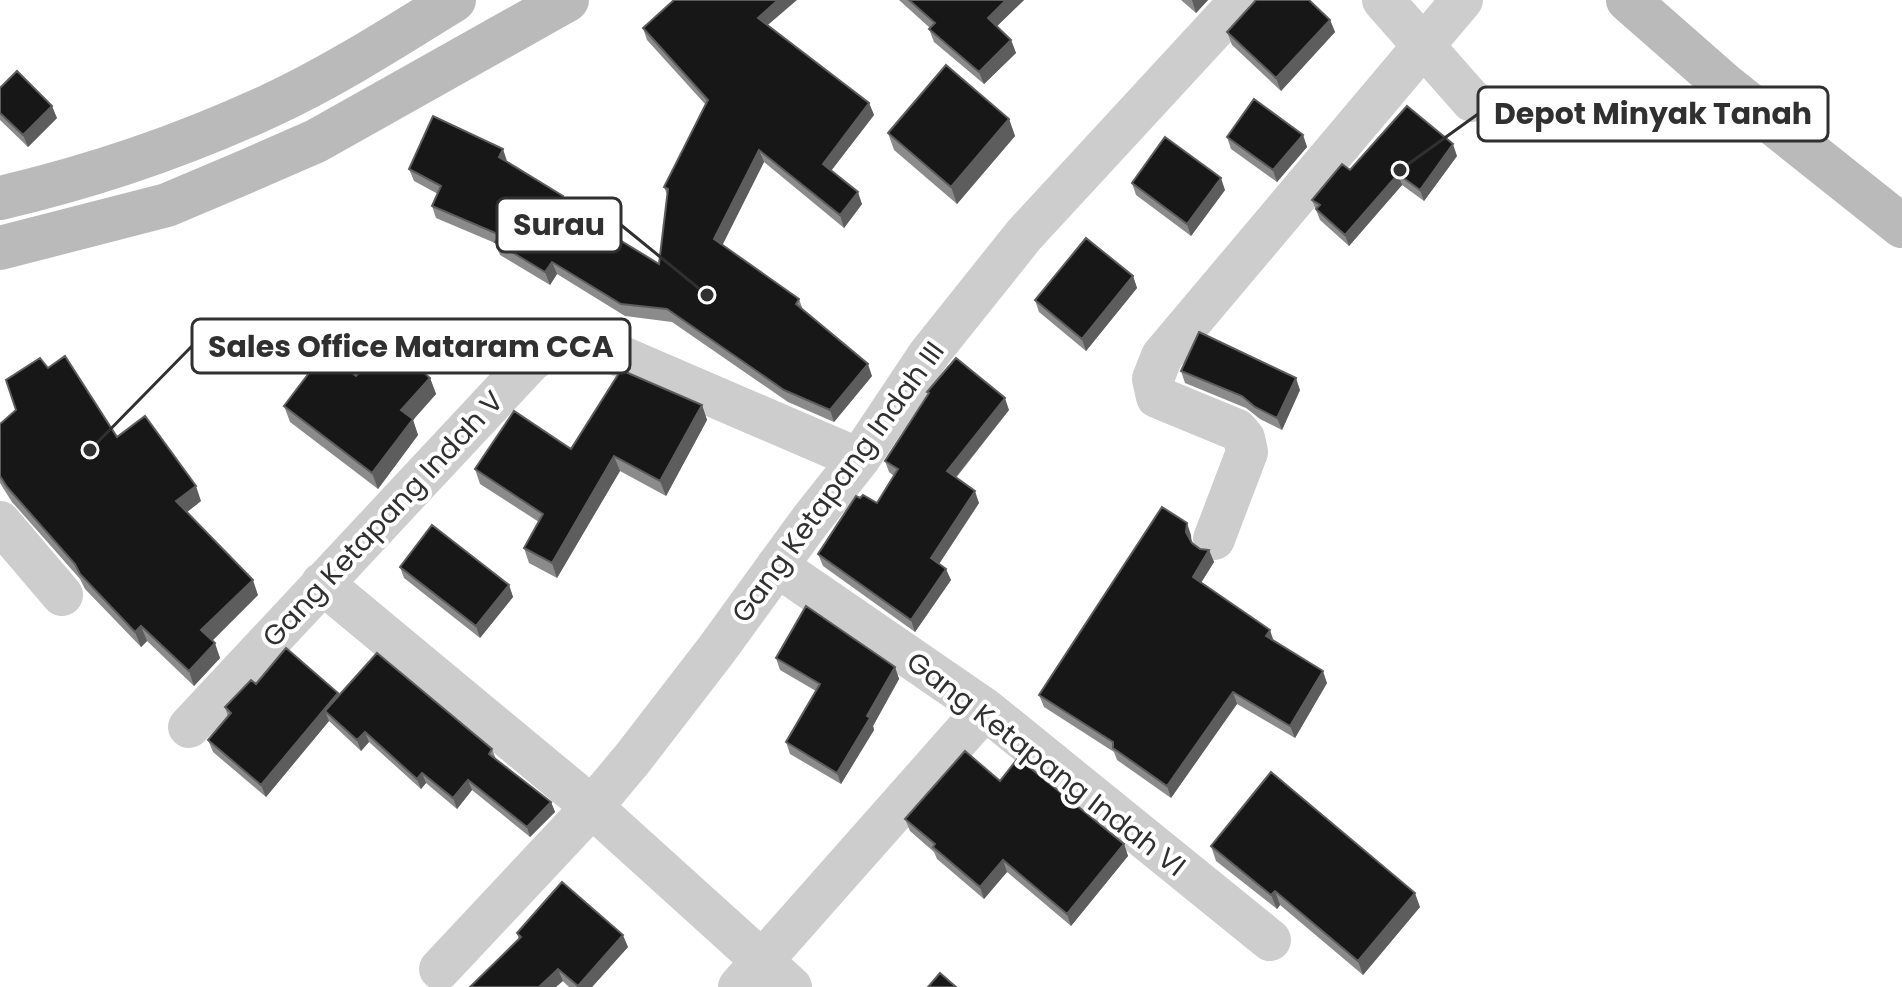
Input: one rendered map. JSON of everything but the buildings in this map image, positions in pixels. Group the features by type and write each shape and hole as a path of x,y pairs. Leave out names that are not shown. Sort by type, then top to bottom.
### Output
{"main road":[{"path":"0,198 147,156 268,106 351,64 454,0"},
{"path":"0,248 167,205 260,166 316,141 567,0"},
{"path":"1628,0 1726,86 1902,226"}],"street":[{"name":"Gang Ketapang Indah III","path":"440,969 592,807 717,649 859,459 929,354 1024,235 1241,0"},
{"path":"1383,0 1472,101"},
{"path":"1214,539 1247,452 1244,438 1237,430 1157,397 1153,379 1162,356 1462,0"},
{"name":"Gang Ketapang Indah V","path":"189,727 531,361 563,345 588,344 611,351 859,459"},
{"path":"0,522 62,595"},
{"name":"Gang Ketapang Indah VI","path":"777,566 985,709 1270,940"},
{"path":"322,583 592,807 764,978 985,709"}],"place":[{"name":"Depot Minyak Tanah","path":"1400,170"},
{"name":"Surau","path":"707,295"},
{"name":"Sales Office Mataram CCA","path":"90,450"}]}
